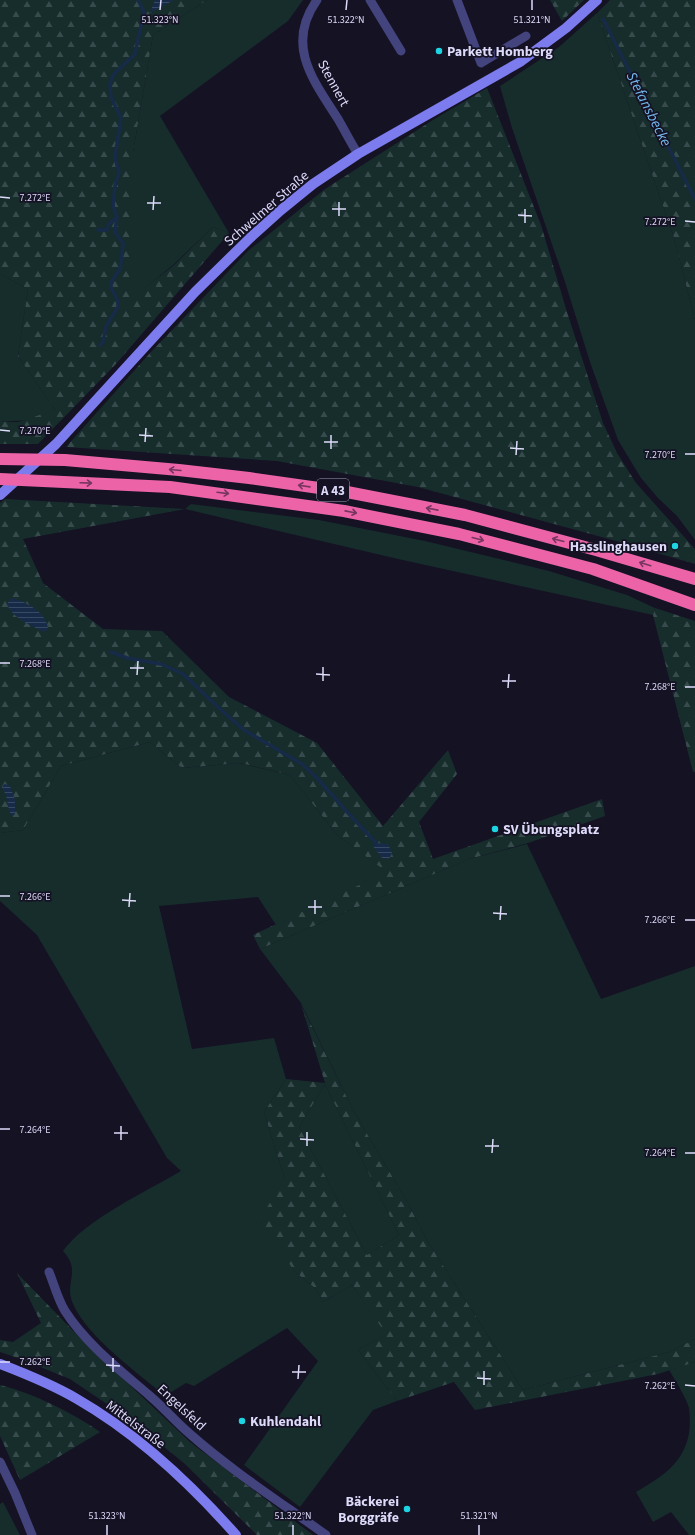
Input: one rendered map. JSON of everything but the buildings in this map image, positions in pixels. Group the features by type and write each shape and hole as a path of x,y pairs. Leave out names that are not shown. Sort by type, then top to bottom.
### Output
{"highway":[{"name":"A 43","path":"6,459 65,460 241,477 347,492 465,515 596,550 683,575 695,580"},
{"name":"A 43","path":"0,479 170,487 344,511 458,534 593,569 695,605"}],"main road":[{"name":"Schwelmer Straße","path":"0,495 56,444 195,292 281,210 313,184 358,154 520,62 566,28 597,0"},
{"name":"Mittelstraße","path":"0,1364 33,1377 77,1399 115,1423 152,1452 190,1486 236,1535"}],"street":[{"name":"Stennert","path":"317,0 311,8 303,30 302,44 304,57 319,91 358,154"},
{"path":"370,0 401,51"},
{"path":"457,0 480,63 526,36"},
{"name":"Engelsfeld","path":"50,1272 65,1310 87,1339 117,1369 166,1410 189,1434 280,1503 326,1535"},
{"path":"0,1462 15,1493 32,1535"}],"green space":[{"path":"0,0 207,0 153,35 133,152 133,297 173,266 213,227 229,233 115,365 38,444 0,444 0,422 18,422 55,410 18,356 28,289 0,274"},
{"path":"207,0 303,0 288,21 160,116 229,233 213,227 173,265 133,298 133,152 153,35"},
{"path":"550,0 584,0 562,21"},
{"path":"610,0 695,0 695,320 674,238 597,13"},
{"path":"597,13 674,238 695,320 695,540 677,516 658,498 641,478 618,440 590,362 565,282 512,128 500,86 559,47"},
{"path":"487,88 541,225 603,423 617,453 636,483 695,549 695,564 418,487 277,461 66,447 150,353 248,251 325,189 433,120"},
{"path":"0,274 28,289 18,356 55,410 30,420 0,422"},
{"path":"5,499 185,509 23,539 43,583 103,629 162,631 229,697 317,743 383,826 448,750 457,774 419,822 433,859 602,799 605,816 528,843 469,859 260,949 253,935 387,872 338,836 290,775 240,763 182,768 150,742 61,766 23,830 0,833 0,503"},
{"path":"191,504 319,520 425,541 549,571 627,595 655,608 653,615 398,559 185,509"},
{"path":"655,608 695,621 695,772 693,772 653,615"},
{"path":"150,742 182,768 239,763 290,775 338,836 388,872 276,925 258,897 159,906 192,1049 274,1038 286,1079 264,1112 285,1180 294,1271 316,1289 323,1302 352,1285 387,1334 358,1350 397,1401 373,1410 300,1507 244,1465 318,1361 287,1328 194,1386 186,1383 165,1396 128,1366 102,1342 81,1318 71,1298 71,1266 69,1259 63,1251 73,1239 101,1217 181,1171 167,1158 37,935 0,901 0,833 23,830 61,766"},
{"path":"527,844 601,999 695,966 695,1339 669,1352 523,1390 428,1242 406,1200 353,1110 301,1003 260,949 469,859"},
{"path":"301,1004 353,1110 406,1200 428,1242 523,1390 669,1352 695,1339 695,1362 658,1374 475,1410 454,1382 397,1401 358,1350 386,1334 352,1285 323,1302 316,1289 294,1271 260,1218 285,1180 264,1112 286,1079 325,1083","holes":["325,1084 399,1235 367,1255 299,1127"]},
{"path":"325,1084 399,1235 367,1255 299,1127"},
{"path":"17,1273 83,1341 190,1442 313,1535 257,1535 185,1464 135,1423 70,1379 0,1352 0,1340 13,1342 41,1323"},
{"path":"695,1362 695,1535 689,1535 671,1512 653,1522 636,1492 669,1469 684,1450 690,1424 689,1408 683,1393 669,1370"},
{"path":"0,1385 26,1393 52,1404 77,1417 100,1432 20,1480 0,1436"},
{"path":"3,1502 20,1535 0,1535 0,1504"}],"water":[{"path":"155,0 174,0 150,13"},
{"path":"11,598 29,605 40,613 47,623 48,629 44,632 13,614 7,604"},
{"path":"5,784 10,786 15,800 15,814 12,816 6,794 2,788"},
{"path":"376,843 388,844 392,853 389,859 382,858 373,846"}],"waterway":[{"path":"100,345 103,342 106,326 118,307 118,301 111,288 111,282 120,269 123,243 115,232 117,217 113,206 115,186 119,173 115,157 121,118 111,97 110,84 113,75 135,54 144,12 138,0"},
{"name":"Stefansbecke","path":"603,19 695,199"},
{"path":"98,230 107,230 109,224 117,217"},
{"path":"111,652 127,658 161,664 183,674 244,730 302,764 318,779 376,843"}],"place":[{"name":"Parkett Homberg","path":"439,51"},
{"name":"Hasslinghausen","path":"675,546"},
{"name":"SV Übungsplatz","path":"495,829"},
{"name":"Kuhlendahl","path":"242,1421"},
{"name":"Bäckerei Borggräfe","path":"407,1509"}]}
